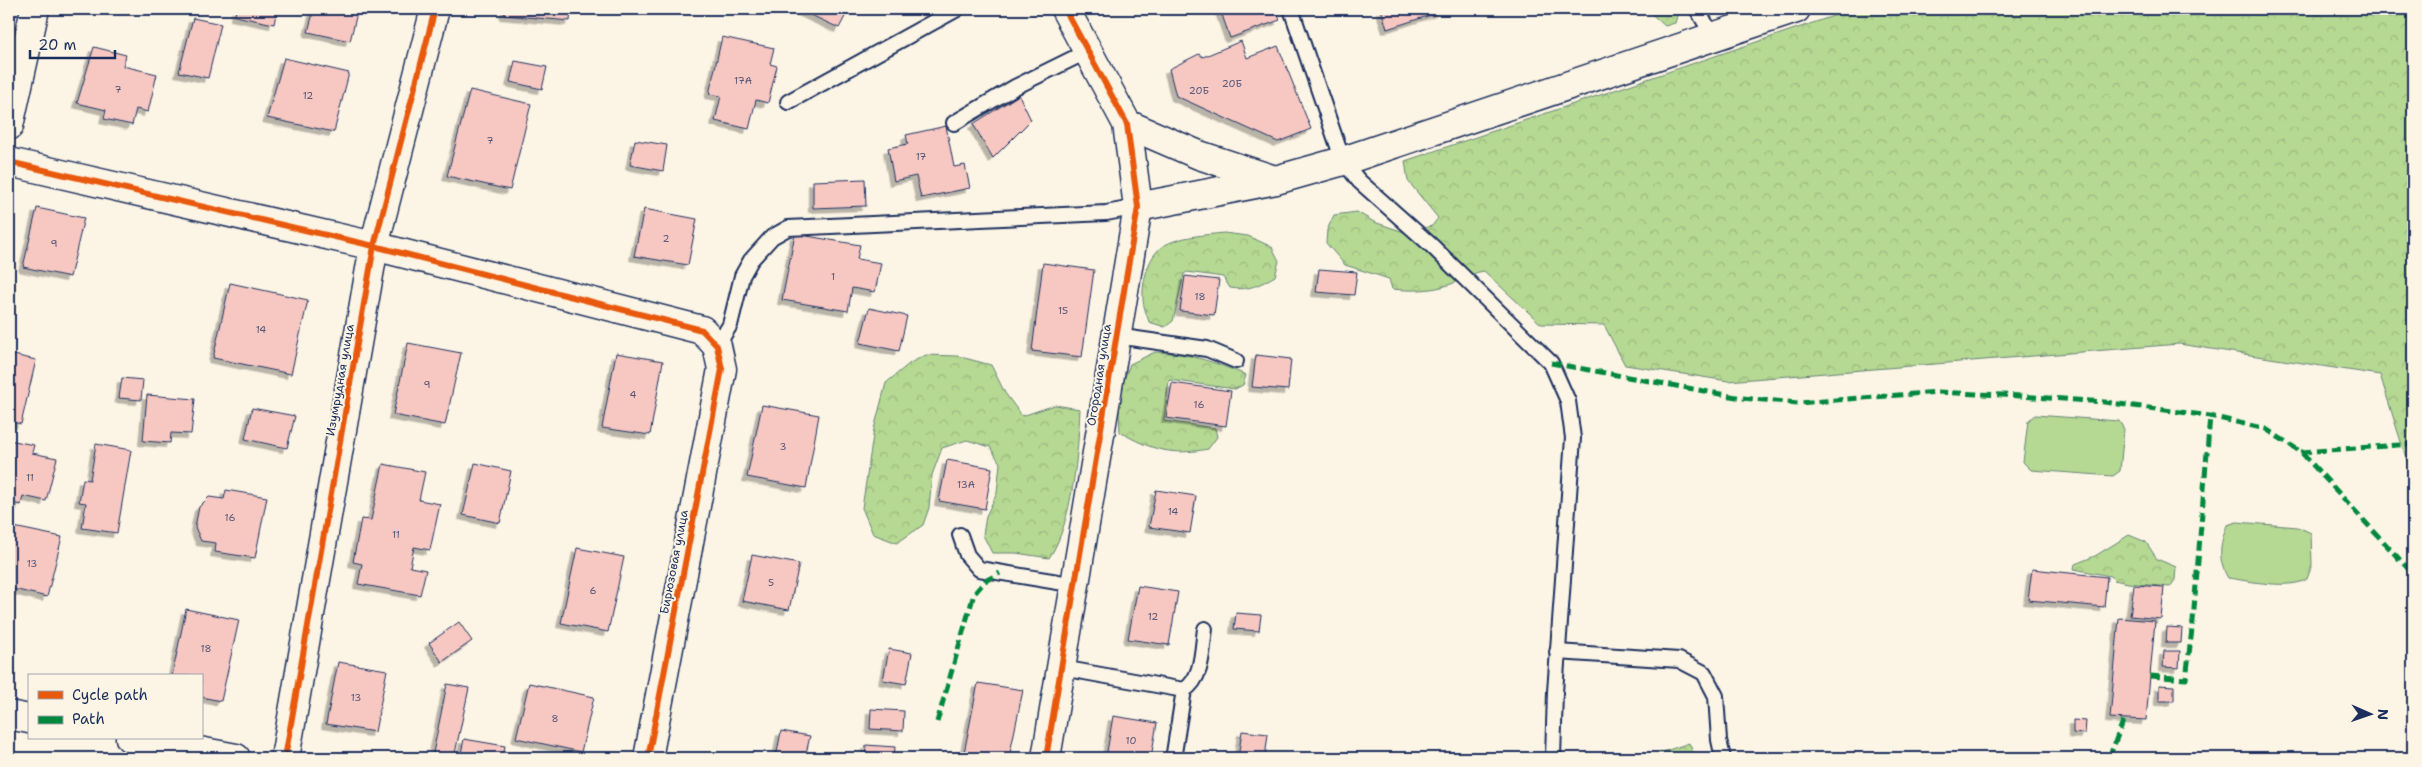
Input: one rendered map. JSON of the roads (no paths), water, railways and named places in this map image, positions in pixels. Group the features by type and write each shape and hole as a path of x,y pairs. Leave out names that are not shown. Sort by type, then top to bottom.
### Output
{"street":[{"path":"9,126 32,9"},
{"name":"Изумрудная улица","path":"285,758 374,246 435,9"},
{"name":"Огородная улица","path":"1046,758 1138,207 1127,124 1065,9"},
{"path":"1138,207 1276,180 1343,160 1714,38 1740,19 1796,9"},
{"path":"1127,124 1199,155 1276,180"},
{"path":"9,162 374,246 702,330 719,357"},
{"name":"Бирюзовая улица","path":"648,758 719,357"},
{"path":"9,715 28,719"},
{"path":"141,740 236,758"}],"lane":[{"path":"788,102 957,9"},
{"path":"1291,9 1343,160 1359,181 1432,246 1550,363 1568,401 1572,438 1553,758"},
{"path":"1697,9 1714,38"},
{"path":"954,123 1015,87 1088,51"},
{"path":"719,357 730,325 742,276 772,237 788,228 1106,213 1138,207"},
{"path":"1116,336 1207,349 1236,361"},
{"path":"960,534 967,555 979,569 1076,585"},
{"path":"1062,668 1184,690 1192,685 1197,675 1205,629"},
{"path":"1558,652 1679,660 1704,673 1716,696 1719,740 1723,758"},
{"path":"1174,753 1184,690"}]}
